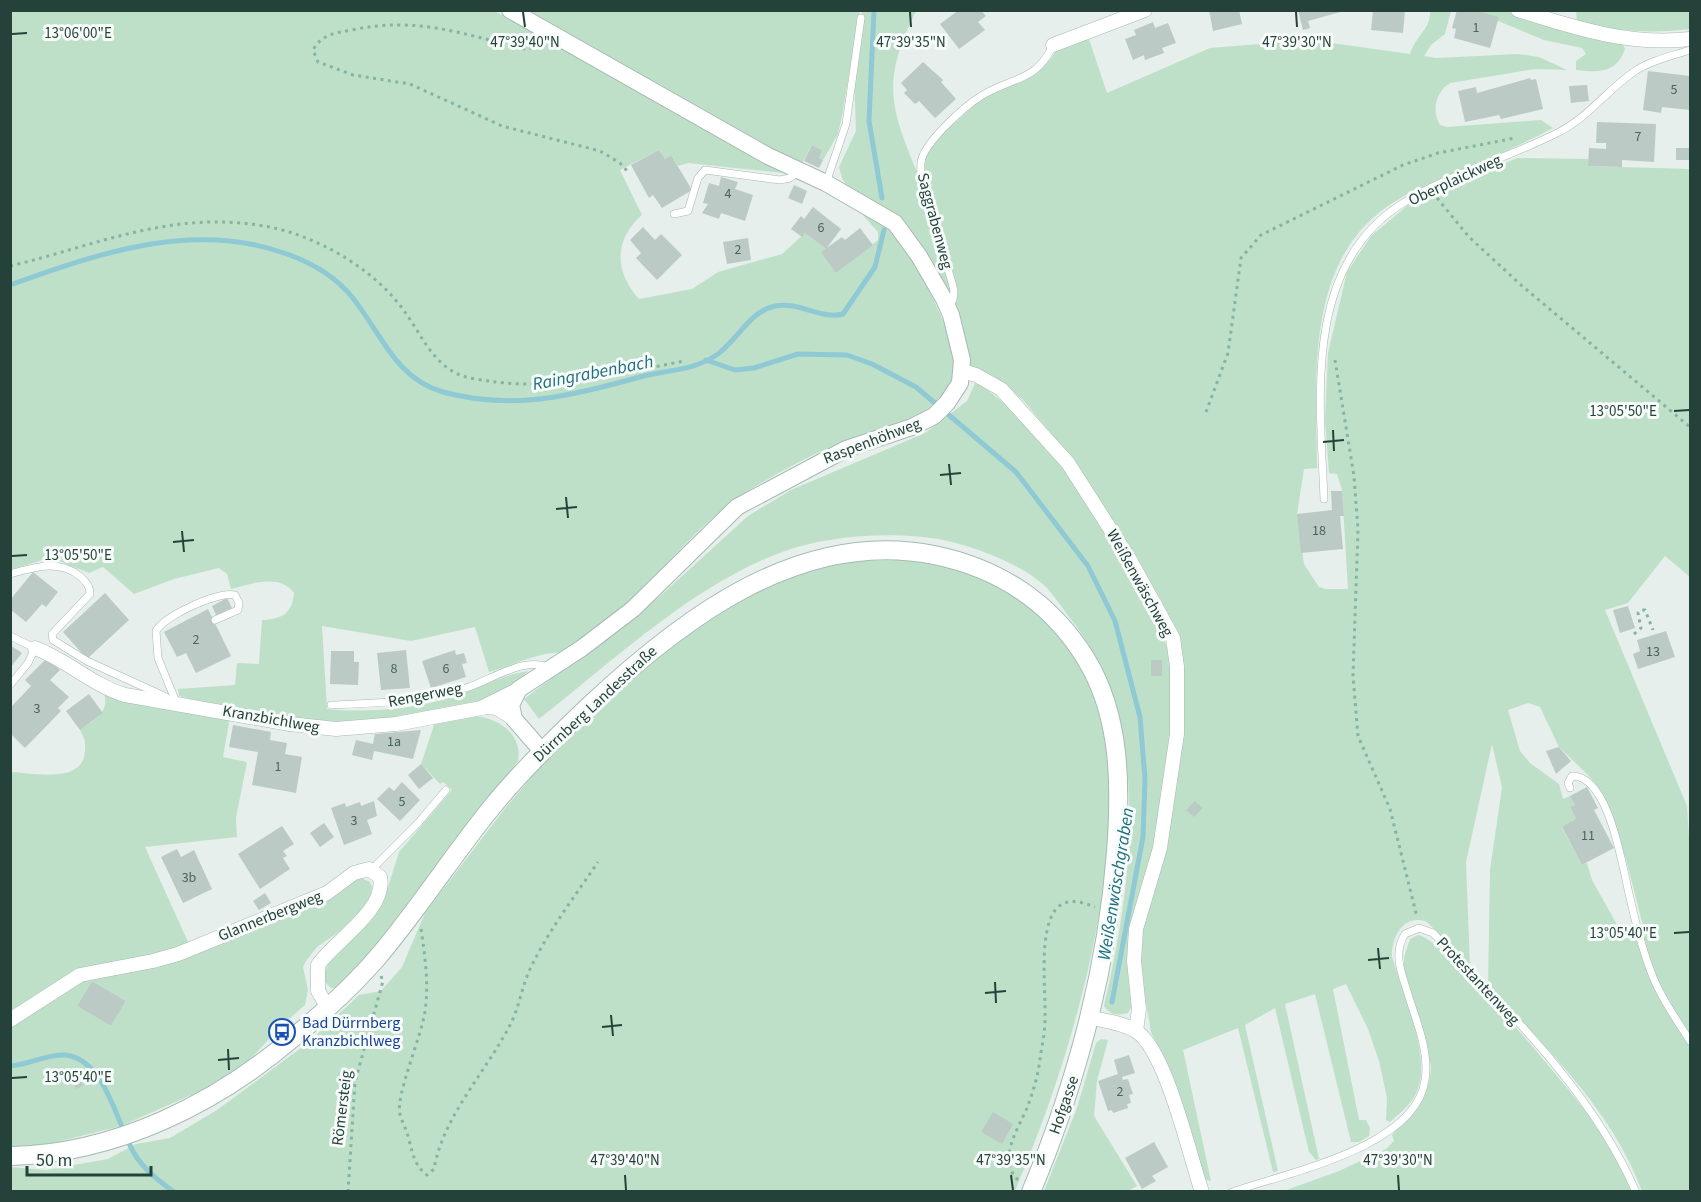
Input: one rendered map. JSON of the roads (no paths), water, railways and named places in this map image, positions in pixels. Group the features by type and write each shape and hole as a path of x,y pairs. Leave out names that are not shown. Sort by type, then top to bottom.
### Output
{"main road":[{"name":"Dürrnberg Landesstraße","path":"13,1156 65,1151 129,1134 182,1112 259,1065 327,1008 375,961 490,809 542,750 648,653 707,610 756,582 813,560 852,552 922,553 958,560 992,572 1046,609 1069,633 1089,664 1104,696 1112,725 1118,767 1119,820 1110,917 1092,1018"},
{"name":"Hofgasse","path":"1030,1191 1068,1095 1092,1018"}],"street":[{"path":"510,10 799,171 872,208 901,229 947,305 960,345 962,372"},
{"name":"Saggrabenweg","path":"1053,45 1145,10"},
{"path":"1518,10 1618,38 1665,41 1690,39"},
{"name":"Raspenhöhweg","path":"519,689 582,648 633,609 737,507 846,449 912,427 934,416 947,403 960,383 962,372"},
{"name":"Weißenwäschweg","path":"962,372 976,375 1001,390 1068,463 1130,560 1173,638 1177,668 1177,734 1160,848 1136,929 1135,971 1139,1009 1136,1031"},
{"name":"Kranzbichlweg","path":"35,648 112,691 290,724 336,729 396,724 480,708 497,708 514,719"},
{"path":"480,708 519,689"},
{"path":"519,689 511,705 514,719 542,750"},
{"name":"Glannerbergweg","path":"10,1020 80,975 178,954 327,893 362,869 371,870"},
{"path":"327,1008 316,982 318,965 353,929 376,900 381,883 380,877 371,870"},
{"path":"1092,1018 1136,1031 1145,1038 1160,1061 1202,1191"}],"lane":[{"path":"826,183 846,124 861,18"},
{"name":"Saggrabenweg","path":"947,305 953,300 954,291 928,206 921,171 922,155 935,137 970,104 989,91 1032,73 1047,59 1053,45"},
{"name":"Oberplaickweg","path":"1324,499 1321,410 1326,329 1340,277 1362,238 1399,206 1431,189 1561,131 1594,108 1634,72 1648,64 1690,50"},
{"path":"674,214 688,212 698,178 705,170 785,180 799,171"},
{"path":"10,574 53,566 78,575 88,585 90,594 52,634 53,640 87,661 176,702"},
{"path":"176,702 158,658 156,631 162,622 180,612 223,595 235,596 239,603 238,610 215,620"},
{"path":"10,636 35,648 28,663 10,685"},
{"name":"Rengerweg","path":"331,705 421,699 461,689 530,664 550,668"},
{"path":"1570,788 1568,783 1572,776 1582,779 1598,795 1608,813 1617,837 1629,896 1653,976 1659,992 1690,1041"},
{"path":"371,870 418,823 446,790"},
{"name":"Protestantenweg","path":"1232,1191 1329,1162 1395,1125 1414,1107 1424,1088 1425,1062 1401,972 1398,949 1405,934 1419,928 1433,933 1569,1083 1612,1143 1636,1191"}],"waterway":[{"path":"874,10 869,121 882,198"},
{"name":"Raingrabenbach","path":"10,285 112,252 147,245 182,240 217,240 252,244 305,262 323,271 338,283 362,310 400,365 426,386 469,398 518,401 566,395 697,365 723,350 757,314 775,306 793,306 826,315 843,314 875,267 884,230"},
{"name":"Weißenwäschgraben","path":"706,360 735,370 754,368 798,354 847,355 872,364 916,387 1016,472 1088,566 1115,621 1140,717 1145,779 1143,837 1112,1002"},
{"path":"10,1066 65,1055 79,1059 91,1068 109,1095 138,1159 174,1192"}],"place":[{"name":"Bad Dürrnberg Kranzbichlweg","path":"282,1032"}]}
